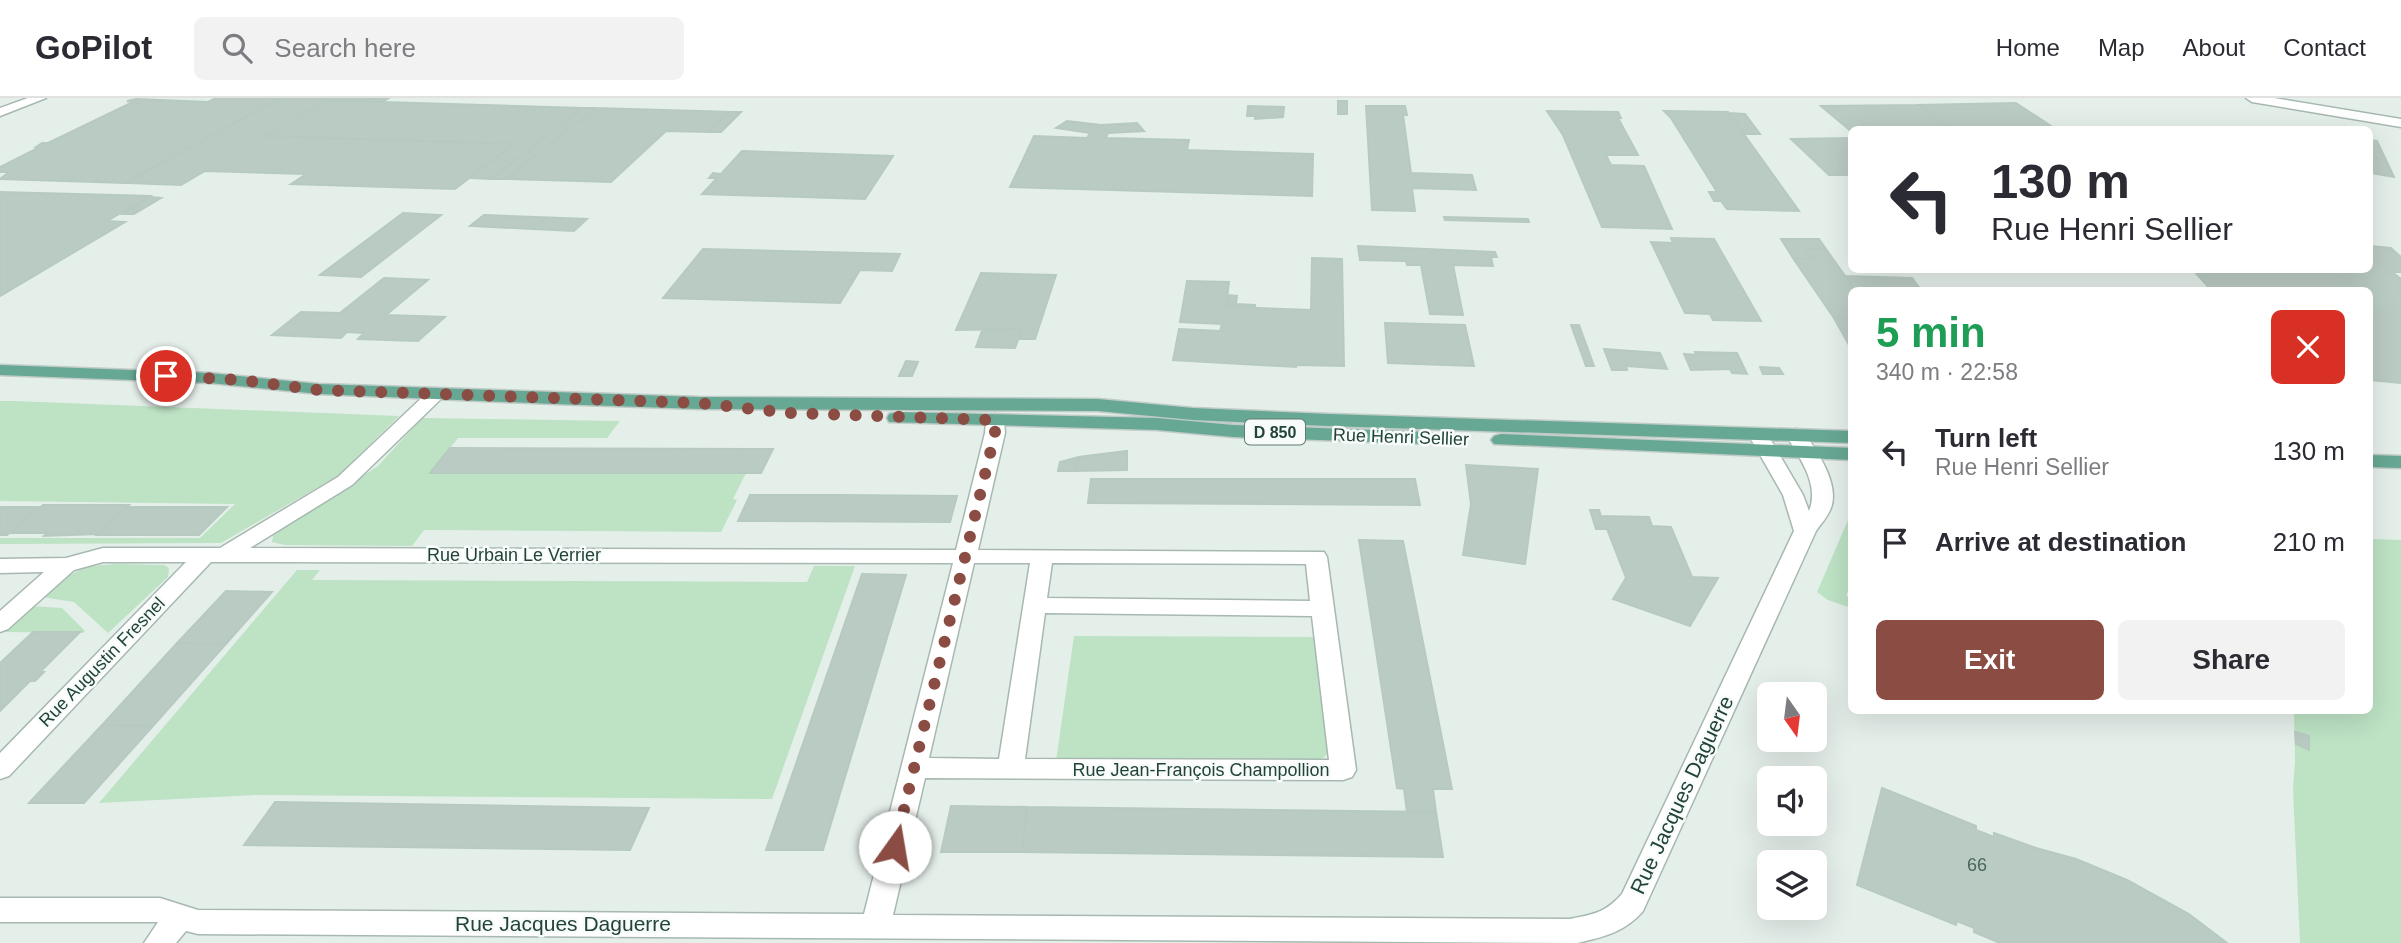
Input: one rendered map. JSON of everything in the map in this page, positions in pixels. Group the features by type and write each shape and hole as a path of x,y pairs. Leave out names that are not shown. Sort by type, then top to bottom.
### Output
{"main road":[{"name":"Rue Henri Sellier","path":"0,370 210,378 319,390 699,403 1098,405 1193,414 1763,442"},
{"name":"Rue Henri Sellier","path":"0,383 289,392 319,390"},
{"name":"Rue Henri Sellier","path":"699,403 789,413 1157,424 1233,431 1801,443 1848,437"},
{"name":"Rue Henri Sellier","path":"1801,443 1848,453"},
{"path":"2373,461 2401,462"}],"street":[{"path":"0,112 40,98"},
{"path":"2252,98 2401,123"},
{"name":"Rue Augustin Fresnel","path":"0,769 214,555 345,481 436,394"},
{"path":"876,925 995,433 995,420"},
{"path":"1763,442 1799,506 1805,531"},
{"name":"Rue Jacques Daguerre","path":"0,910 160,910 198,922 876,925 1478,933 1570,932 1606,924 1621,916 1633,902 1805,531 1821,507 1824,497 1801,443"},
{"name":"Rue Urbain Le Verrier","path":"0,566 66,565 103,555 965,556"},
{"name":"Rue Jean-François Champollion","path":"914,768 1343,770 1316,557 965,556"},
{"path":"1010,769 1042,556"},
{"name":"Rue Urbain Le Verrier","path":"0,625 66,565"},
{"path":"1035,605 1322,609"},
{"path":"159,943 180,916"}],"green space":[{"path":"0,401 399,416 339,475 221,543 0,544 0,538 200,538 235,504 0,501"},
{"path":"422,418 620,421 607,438 458,438 431,473 746,473 733,499 737,500 721,532 424,530 412,546 285,545 272,542 278,531 378,466"},
{"path":"1848,520 1848,607 1828,600 1817,592"},
{"path":"2373,539 2401,540 2401,943 2300,943 2293,790 2294,714 2373,714"},
{"path":"119,564 164,565 169,568 168,577 108,633 74,602 42,597 61,581 85,568"},
{"path":"814,566 855,566 772,799 255,795 99,803 297,570 320,570 312,580 807,582"},
{"path":"30,606 62,608 85,631 4,632"},
{"path":"1074,636 1319,637 1330,751 1323,758 1312,761 1056,761"}],"building":[{"path":"216,98 280,98 125,183 0,179 9,172 0,172 0,167 40,147 36,147 42,143 48,143 133,102 127,101 136,99 208,102"},
{"path":"280,98 389,98 382,102 326,101 265,136 514,144 455,189 291,184 306,174 205,171 181,185 125,183"},
{"path":"326,101 582,108 491,179 469,178 514,144 265,136"},
{"path":"1338,101 1347,101 1347,114 1338,114"},
{"path":"2016,103 2051,126 1948,126 1919,105"},
{"path":"1919,105 1948,126 1848,126 1848,129 1821,106"},
{"path":"1248,106 1284,107 1283,117 1255,119 1255,116 1247,116"},
{"path":"1366,106 1405,106 1407,115 1403,115 1411,173 1472,175 1476,190 1412,188 1415,211 1372,210"},
{"path":"582,108 595,108 506,179 491,179"},
{"path":"595,108 729,112 708,132 666,131 611,182 506,179"},
{"path":"1547,111 1618,112 1621,118 1618,118 1638,155 1606,155 1611,165 1644,166 1672,229 1602,227 1563,135"},
{"path":"1664,111 1728,112 1799,211 1727,209 1721,201 1714,201 1709,192 1717,192"},
{"path":"729,112 741,112 721,132 708,132"},
{"path":"1729,113 1745,114 1760,134 1744,134"},
{"path":"1067,121 1101,125 1137,123 1144,131 1108,133 1106,138 1189,140 1187,150 1313,154 1312,196 1010,187 1034,136 1087,138 1090,133 1056,128"},
{"path":"1848,138 1848,175 1829,175 1791,139"},
{"path":"2373,140 2377,141 2394,177 2373,174"},
{"path":"742,151 893,156 865,199 702,194 717,178 709,178 713,173 721,174"},
{"path":"0,192 150,196 107,221 125,222 0,296"},
{"path":"151,197 161,198 134,214 123,214"},
{"path":"403,213 441,215 361,277 320,275"},
{"path":"484,215 587,219 574,231 470,226"},
{"path":"1444,217 1528,219 1529,222 1445,220"},
{"path":"1671,238 1714,239 1761,321 1713,320 1710,314 1685,313 1651,242 1673,243"},
{"path":"1781,239 1819,239 1826,249 1806,249 1812,259 1793,258"},
{"path":"1358,246 1495,252 1497,257 1491,257 1493,266 1453,265 1463,315 1430,314 1421,265 1407,265 1406,261 1360,260"},
{"path":"2373,246 2391,248 2401,257 2401,272 2392,272 2401,279 2401,383 2373,380 2373,287 2208,287 2196,273 2373,273"},
{"path":"703,249 900,254 892,271 860,270 840,303 663,298"},
{"path":"1806,249 1826,249 1853,287 1848,287 1848,319 1834,318 1793,258 1812,259"},
{"path":"1312,258 1342,259 1344,366 1296,367 1173,360 1179,329 1220,331 1222,324 1180,322 1187,281 1229,282 1226,307 1311,310"},
{"path":"981,273 1056,275 1035,339 1019,339 1022,329 956,330"},
{"path":"1845,276 1912,278 1919,287 1853,287"},
{"path":"384,278 428,280 386,315 445,317 418,341 358,339 364,333 347,332 341,338 272,335 301,312 340,313"},
{"path":"1228,295 1237,296 1236,304 1255,305 1255,308 1226,307"},
{"path":"1834,318 1848,319 1848,343"},
{"path":"1385,323 1465,325 1474,366 1388,363"},
{"path":"1571,325 1579,325 1594,366 1586,366"},
{"path":"983,328 1022,329 1015,348 976,347"},
{"path":"1604,349 1660,353 1667,369 1626,366 1627,370 1612,370"},
{"path":"1695,352 1737,353 1747,374 1732,373 1730,369 1691,370 1684,354 1696,355"},
{"path":"906,361 918,362 912,376 899,376"},
{"path":"1760,367 1779,368 1783,374 1763,374"},
{"path":"450,448 773,449 761,473 430,473"},
{"path":"1127,451 1127,470 1076,471 1079,457"},
{"path":"1079,457 1076,471 1058,471 1060,462"},
{"path":"1466,465 1538,469 1525,564 1463,555 1471,504"},
{"path":"1091,479 1415,479 1420,505 1088,503"},
{"path":"750,495 957,496 950,522 738,521"},
{"path":"43,505 129,505 99,534 44,536 47,533 10,533"},
{"path":"0,507 40,507 7,535 0,535"},
{"path":"127,507 227,507 199,535 97,535"},
{"path":"1590,510 1599,510 1601,516 1649,517 1652,526 1671,527 1692,577 1718,578 1690,626 1613,599 1626,578 1607,529 1596,529"},
{"path":"1359,540 1403,541 1452,789 1433,789 1436,812 1407,812 1404,789 1397,788"},
{"path":"862,574 906,575 823,850 766,850"},
{"path":"226,591 272,592 226,644 177,643"},
{"path":"33,632 80,632 40,672 44,672 35,681 30,681 0,711 0,663"},
{"path":"177,643 226,644 153,726 102,725"},
{"path":"102,725 153,726 84,803 29,803"},
{"path":"2295,732 2309,736 2309,750 2296,744"},
{"path":"1882,788 1976,826 1976,830 1994,837 1994,833 2076,859 2127,880 2189,914 2227,943 2000,943 1957,921 1956,925 1857,885"},
{"path":"275,802 649,808 630,850 244,845"},
{"path":"951,806 1027,807 1022,852 941,852"},
{"path":"1027,807 1436,812 1443,857 1022,852"}],"route":[{"path":"166,376 240,380 319,390 699,403 789,413 875,418 995,420 995,433 895,847"}]}
